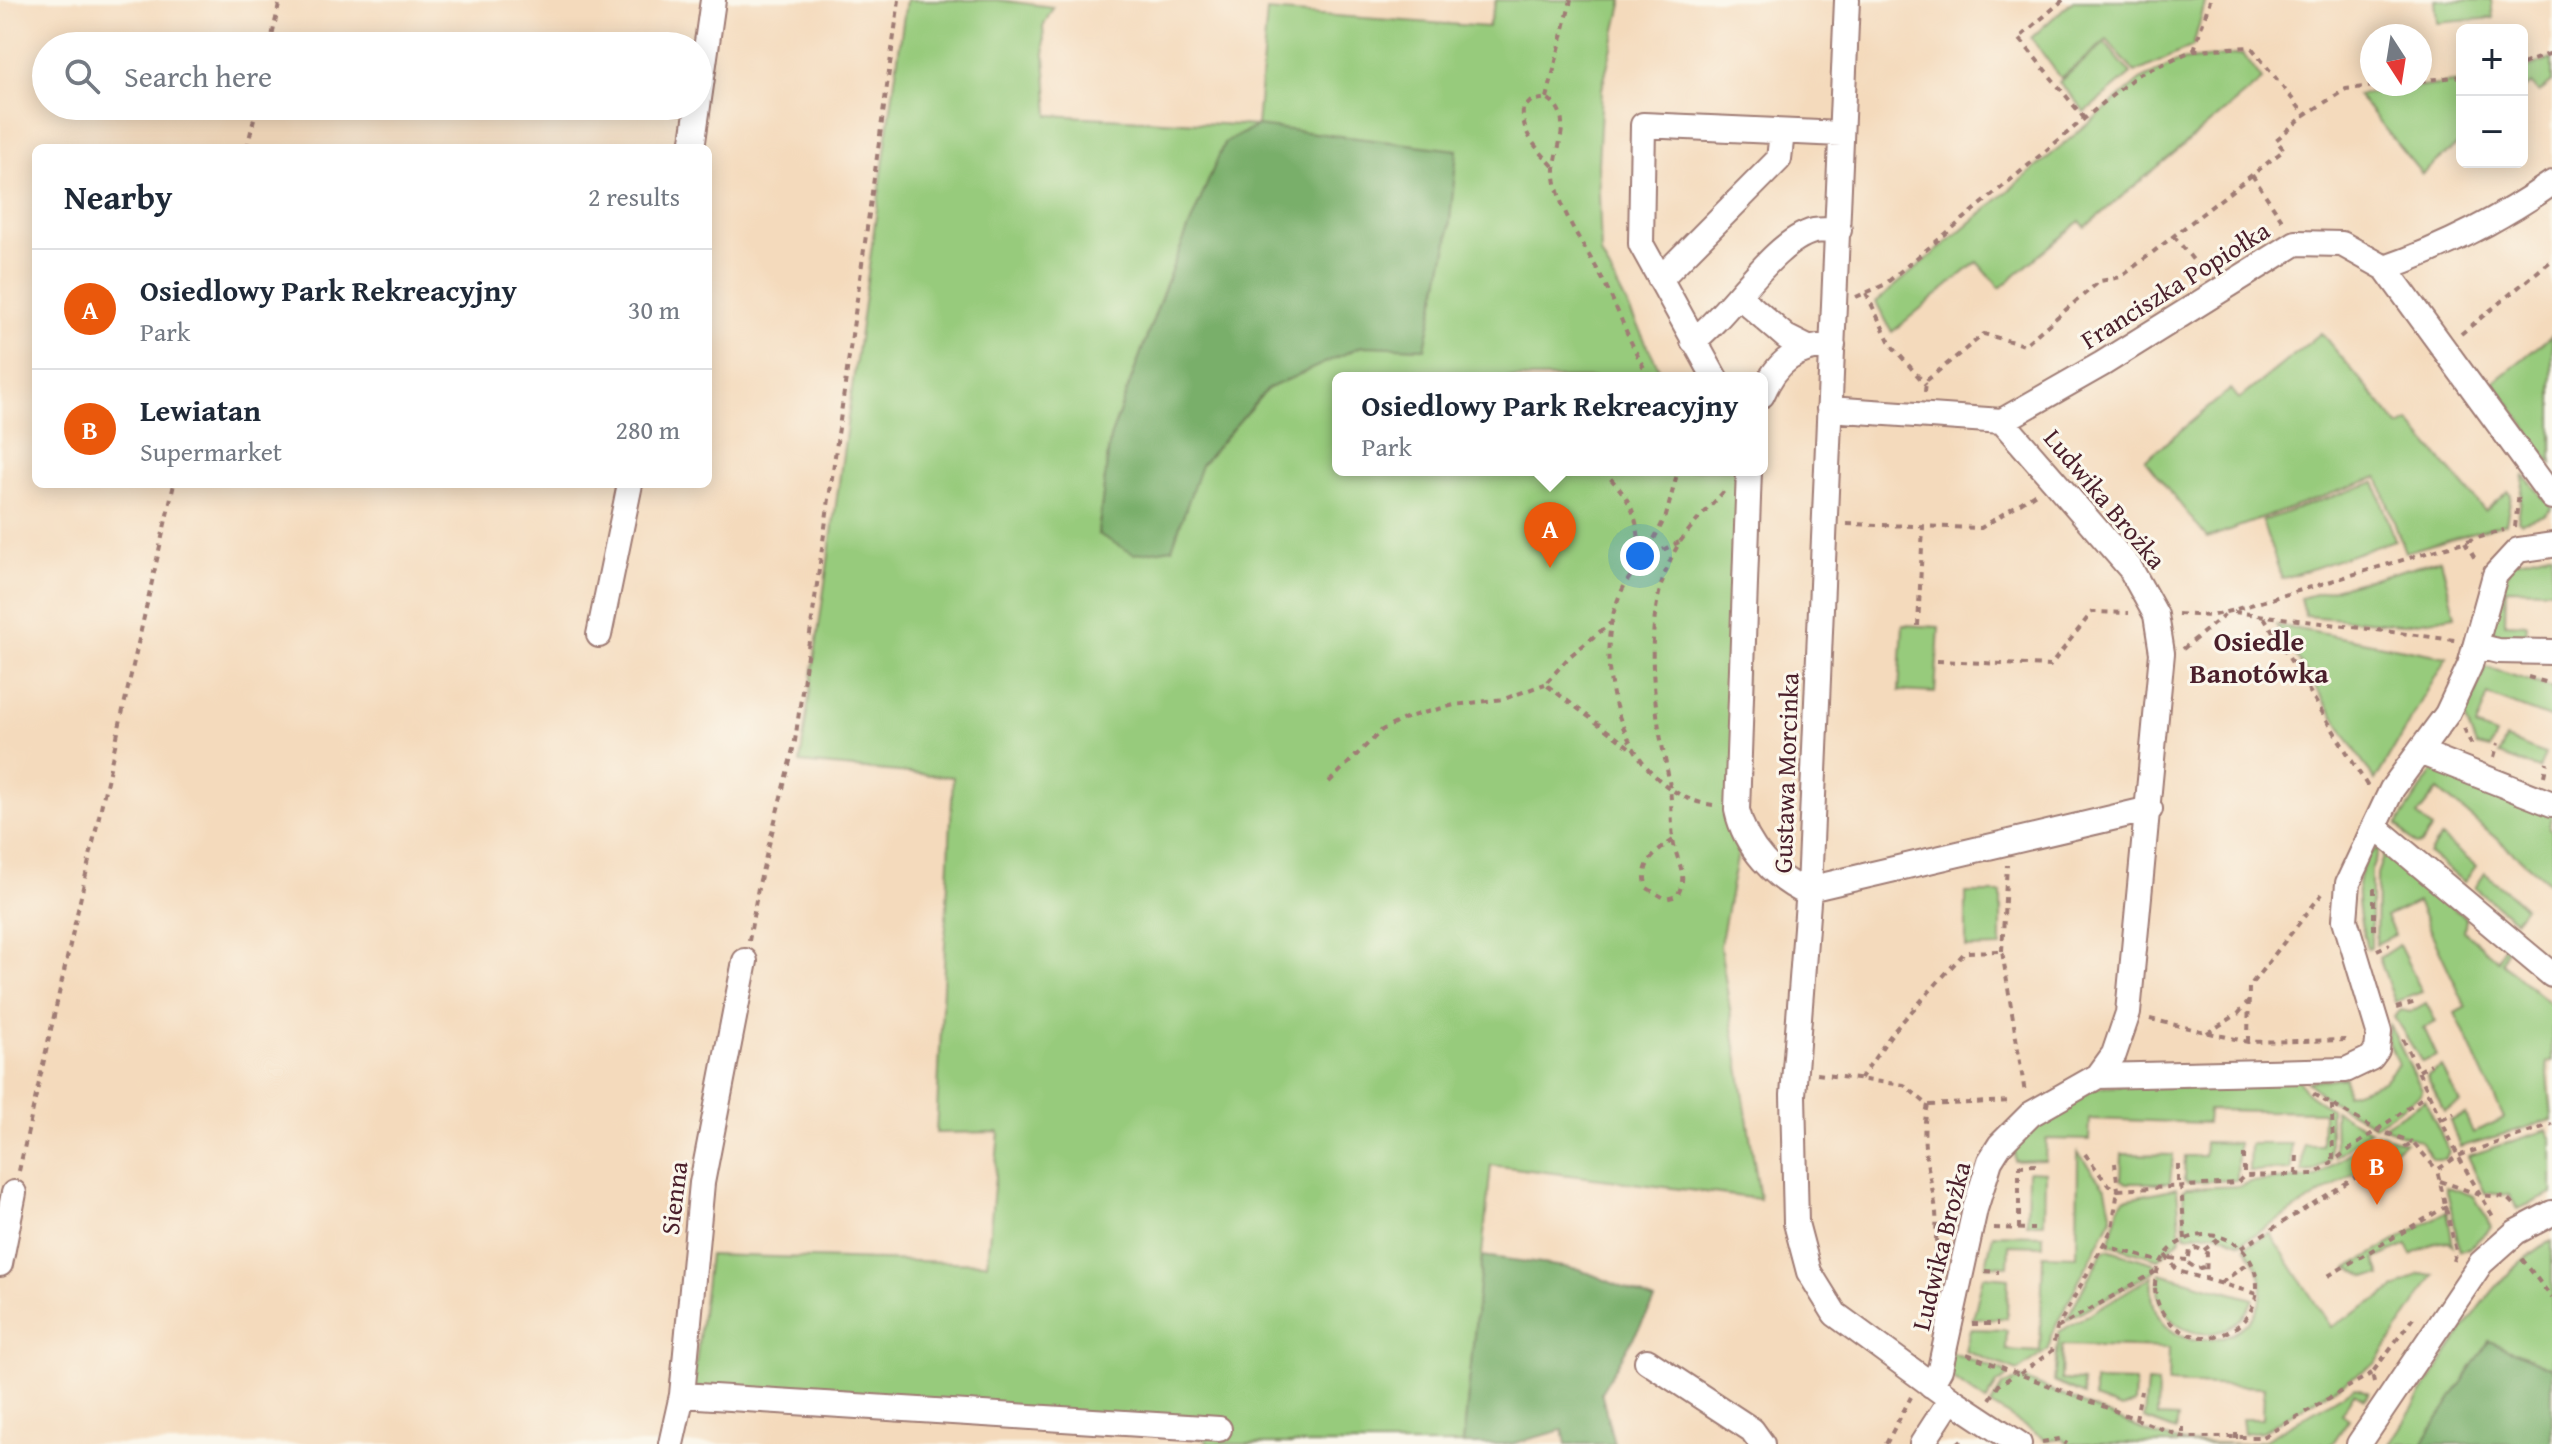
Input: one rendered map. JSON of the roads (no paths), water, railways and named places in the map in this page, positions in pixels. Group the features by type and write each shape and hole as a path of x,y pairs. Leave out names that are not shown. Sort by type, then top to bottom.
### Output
{"street":[{"path":"708,32 713,0"},
{"name":"Gustawa Morcinka","path":"1847,0 1809,891 1795,1072 1796,1223 1809,1272 1835,1314 1941,1392 2019,1444"},
{"path":"693,144 696,120"},
{"path":"1711,372 1641,244 1643,125 1841,134"},
{"path":"1660,279 1779,159 1782,132"},
{"path":"2385,268 2416,257 2527,201 2552,183"},
{"path":"1693,341 1714,325 1765,266 1799,237 1814,231 1839,230"},
{"name":"Franciszka Popiołka","path":"2002,421 2102,364 2296,243 2342,244 2385,268 2552,497"},
{"path":"1740,297 1786,337 1806,347"},
{"path":"1768,385 1781,363 1806,347 1833,345"},
{"path":"1829,409 2002,421"},
{"name":"Ludwika Brożka","path":"2002,421 2130,568 2156,615 2162,653 2150,809 2128,1013 2114,1054 2098,1076"},
{"path":"1749,476 1738,806 1742,833 1786,884 1809,891 2150,809"},
{"path":"599,635 629,488"},
{"path":"2552,545 2518,550 2501,565 2491,586 2477,646 2447,714 2422,753 2392,789 2378,818 2552,975"},
{"path":"2477,646 2498,651 2552,652"},
{"path":"2422,753 2550,792"},
{"name":"Ludwika Brożka","path":"1922,1444 1941,1392 1940,1369 1945,1346 1975,1268 1990,1161 2029,1108 2098,1076 2300,1072 2358,1067 2377,1050 2389,1018 2345,920 2348,892 2360,856 2378,818"},
{"name":"Sienna","path":"671,1444 682,1395 702,1183 745,961"},
{"path":"0,1264 14,1193"},
{"path":"2359,1444 2481,1263 2516,1232 2552,1213"},
{"path":"1647,1361 1752,1430 1762,1444"},
{"path":"682,1395 1219,1429"}],"place":[{"name":"Osiedlowy Park Rekreacyjny","path":"1550,568"},
{"name":"Lewiatan","path":"2377,1205"}],"district":[{"name":"Osiedle Banotówka","path":"2259,657"}]}
